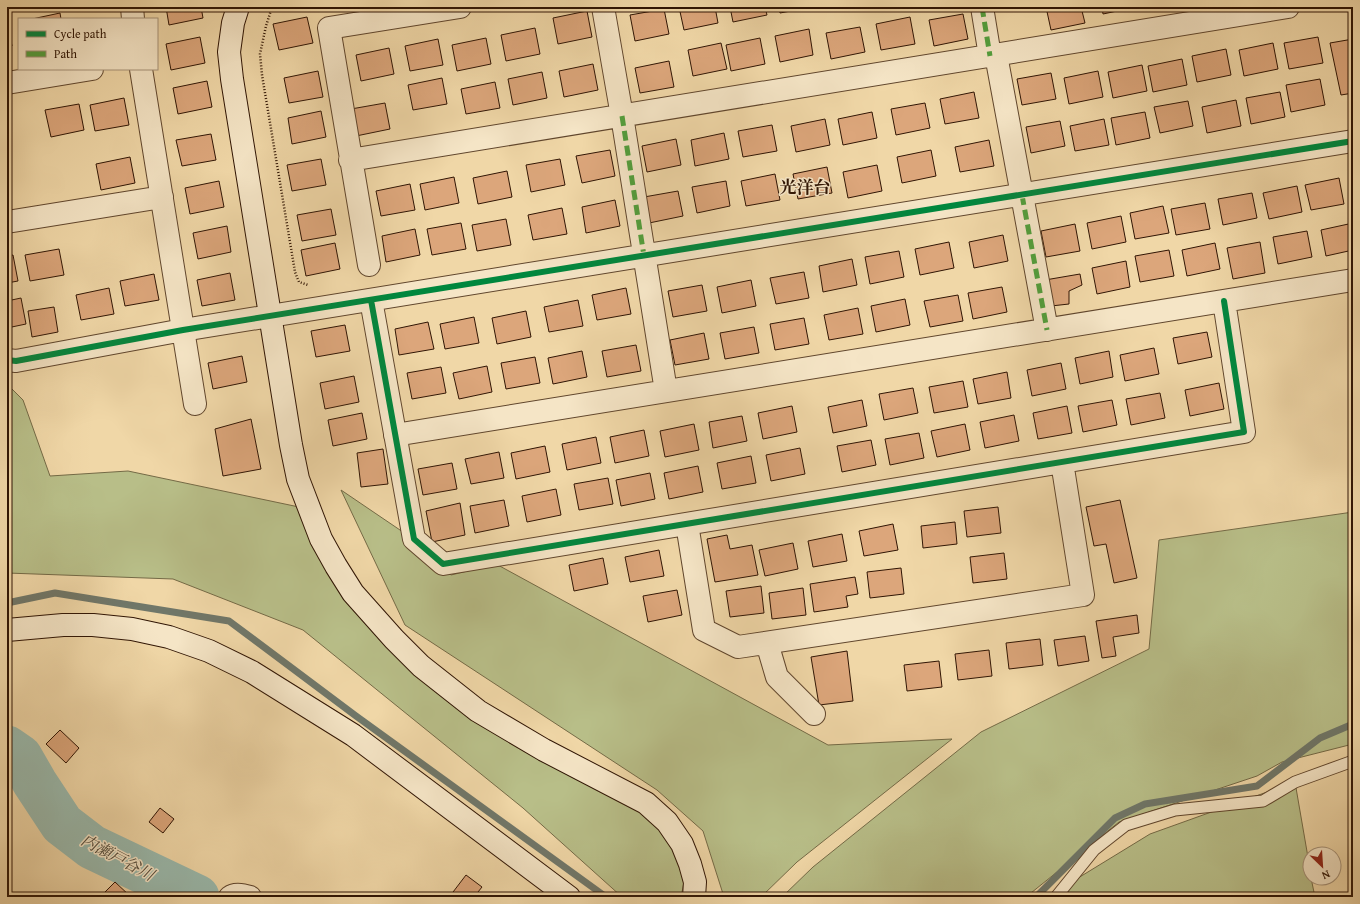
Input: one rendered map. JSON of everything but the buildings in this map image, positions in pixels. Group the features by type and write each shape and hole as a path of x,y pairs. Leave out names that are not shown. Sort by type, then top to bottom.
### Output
{"street":[{"path":"132,7 134,18"},
{"path":"238,7 233,23 229,52 232,79 291,445 298,480 321,539 353,593 394,639 422,666 478,711 544,750 646,803 667,822 682,844 690,864 695,882 694,897"},
{"path":"369,264 350,160 329,28 460,7"},
{"path":"603,7 666,391"},
{"path":"982,7 1022,195 1047,330"},
{"path":"350,160 1288,7"},
{"path":"7,83 86,70"},
{"path":"142,70 195,404"},
{"path":"7,360 16,361 183,330 1353,141"},
{"path":"7,222 162,198"},
{"path":"395,435 1353,280"},
{"path":"371,300 414,539 443,564 1244,432 1224,301"},
{"path":"687,524 704,630 738,647 1084,595 1062,462"},
{"path":"7,630 62,625 93,625 132,629 169,637 209,651 252,672 353,735 569,897"},
{"path":"767,643 776,677 814,714"},
{"path":"230,897 232,895 244,895 250,897"}],"lane":[{"path":"1056,897 1094,850 1126,825 1175,810 1264,801 1295,782 1353,761"}],"path":[{"path":"272,7 260,54 262,75 295,272 299,282 312,287"}],"green space":[{"path":"7,384 23,400 50,476 128,471 299,507 401,646 502,725 667,822 685,877 681,897 622,897 523,808 303,630 173,579 7,573"},
{"path":"341,490 400,530 451,575 496,564 828,745 952,739 797,862 761,897 724,897 703,831 657,790 405,625"},
{"path":"1353,512 1353,744 1282,762 1257,776 1119,822 1026,897 782,897 813,867 981,732 1149,649 1159,540"},
{"path":"1295,782 1306,846 1302,846 1302,886 1313,886 1315,897 1047,897 1150,834"}],"waterway":[{"path":"7,603 55,593 229,621 356,716 606,897"},
{"path":"1036,897 1115,818 1145,804 1257,786 1320,738 1353,724"},
{"name":"内瀬戸谷川","path":"7,748 20,757 62,824 92,847 197,897"}],"marked path":[{"path":"982,7 990,56"},
{"path":"622,116 644,256"},
{"path":"1022,195 1047,330"}],"cycle path":[{"path":"7,360 16,361 183,330 1353,141"},
{"path":"371,300 414,539 443,564 1244,432 1224,301"}],"district":[{"name":"光洋台","path":"805,186"}]}
